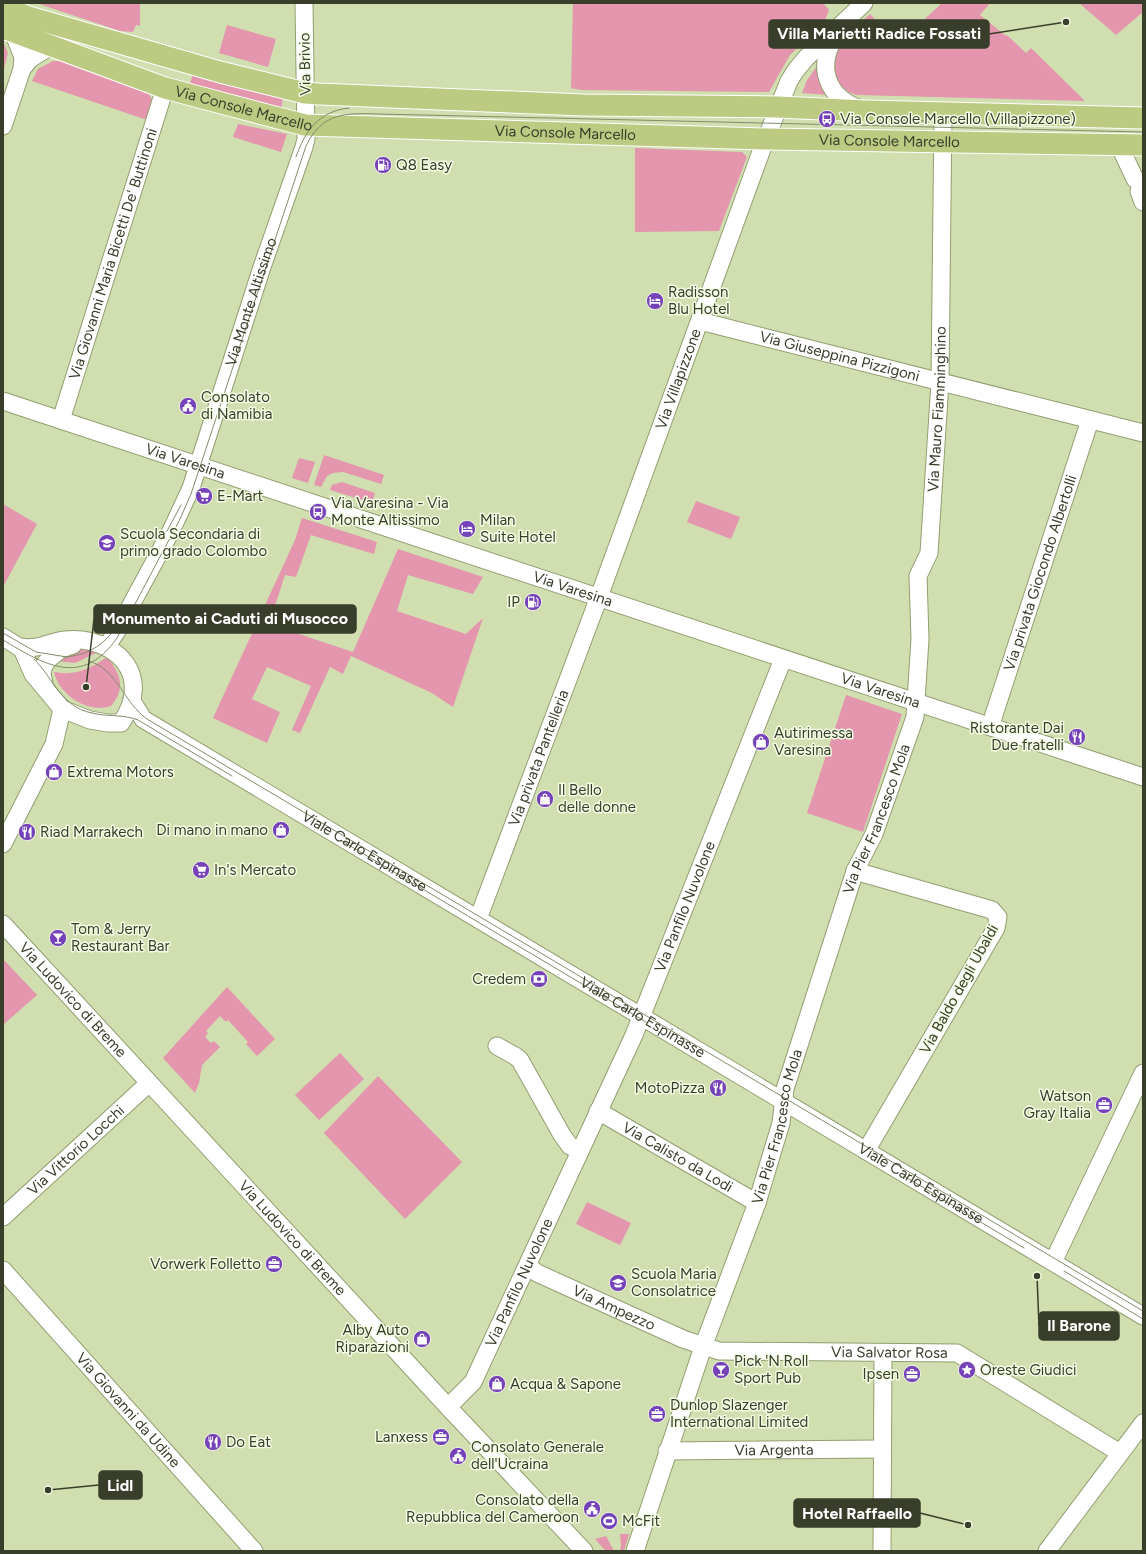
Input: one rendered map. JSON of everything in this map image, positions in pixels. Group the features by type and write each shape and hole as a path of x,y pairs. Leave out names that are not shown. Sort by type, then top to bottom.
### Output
{"main road":[{"name":"Via Console Marcello","path":"3,7 29,17 220,72 305,93 583,105 778,107 866,111 1143,118"},
{"name":"Via Console Marcello","path":"8,30 165,88 305,132 1143,145"}],"street":[{"name":"Via Brivio","path":"304,3 305,132"},
{"path":"778,107 796,70 854,6"},
{"path":"854,6 830,43 826,56 825,69 833,91 851,106 866,111"},
{"path":"8,30 23,57 22,69"},
{"path":"3,126 10,84 30,59 51,46"},
{"name":"Via Giovanni Maria Bicetti De' Buttinoni","path":"61,420 165,88"},
{"name":"Via Villapizzone","path":"598,598 778,107"},
{"name":"Via Mauro Fiamminghino","path":"916,703 920,639 918,576 929,553 940,382 943,113"},
{"name":"Via Monte Altissimo","path":"100,645 117,631 171,530 191,488 305,132"},
{"path":"1119,145 1135,179 1142,183 1139,191 1143,202"},
{"name":"Via Giuseppina Pizzigoni","path":"700,321 1143,433"},
{"name":"Via Varesina","path":"3,401 1143,777"},
{"name":"Via privata Giocondo Albertolli","path":"990,727 1090,420"},
{"name":"Via privata Pantelleria","path":"478,919 598,598"},
{"path":"3,637 20,647 42,647 66,640 78,640 100,645 121,658 129,670 134,688 132,701 128,712 121,723"},
{"path":"44,685 42,672 47,663 55,654 74,644 100,645"},
{"path":"20,647 33,674 44,685 62,709 90,720 108,723 121,723 135,719 142,719 132,701"},
{"name":"Via Panfilo Nuvolone","path":"448,1407 473,1382 528,1266 642,1016 783,659"},
{"name":"Via Pier Francesco Mola","path":"635,1551 667,1451 703,1347 757,1203 781,1123 782,1100 855,871 874,834 915,717 916,703"},
{"path":"3,844 54,744 62,709"},
{"name":"Viale Carlo Espinasse","path":"142,719 1143,1316"},
{"name":"Via Baldo degli Ubaldi","path":"855,871 992,910 998,917 996,928 866,1150"},
{"name":"Via Ludovico di Breme","path":"3,924 148,1084 584,1551"},
{"path":"497,1046 516,1056 520,1060 562,1135 570,1146 580,1151"},
{"path":"1053,1262 1143,1073"},
{"name":"Via Vittorio Locchi","path":"3,1217 148,1084"},
{"name":"Via Calisto da Lodi","path":"598,1111 757,1203"},
{"name":"Via Ampezzo","path":"528,1266 537,1273 703,1347"},
{"name":"Via Giovanni da Udine","path":"3,1270 254,1551"},
{"name":"Via Salvator Rosa","path":"703,1347 719,1351 883,1354 957,1353 1120,1453"},
{"path":"882,1551 881,1449 883,1354"},
{"path":"1047,1551 1143,1423"},
{"name":"Via Argenta","path":"667,1451 881,1449"}],"shaded area":[{"path":"36,3 140,3 140,26 136,25 133,32 120,31"},
{"path":"573,3 823,3 829,10 824,23 790,55 769,92 581,90 571,88"},
{"path":"942,3 990,3 980,15 1006,36 1007,35 1026,53 1031,48 1085,101 858,95 849,92 842,86 835,71 836,53 839,45 847,34 870,14 898,44"},
{"path":"1079,3 1143,3 1143,12 1116,35"},
{"path":"227,25 276,39 268,67 219,53"},
{"path":"3,41 8,53 3,72"},
{"path":"53,61 63,61 149,94 152,100 147,120 32,81 38,69"},
{"path":"820,62 829,95 802,93 807,80"},
{"path":"193,73 283,97 281,111 189,88"},
{"path":"238,124 287,134 281,152 233,137"},
{"path":"635,148 742,152 747,157 719,231 635,232"},
{"path":"324,455 384,475 381,484 343,472 333,473 327,476 321,487 314,485"},
{"path":"299,458 315,462 308,483 292,478"},
{"path":"342,482 375,493 372,503 330,490 332,485"},
{"path":"696,501 740,517 731,539 687,522"},
{"path":"3,504 37,524 3,587"},
{"path":"302,518 377,542 374,554 311,535 296,577 285,575 269,624 353,652 398,549 483,577 473,594 408,575 397,611 466,634 483,618 453,707 432,693 351,656 343,674 330,667 300,733 292,730 311,686 267,667 252,699 280,712 267,743 213,718 295,540"},
{"path":"88,647 98,652 75,663 56,661 80,649"},
{"path":"107,657 116,669 120,682 119,694 111,706 102,708 93,707 76,701 62,688 54,672 76,672 89,668"},
{"path":"846,695 902,714 863,832 807,813"},
{"path":"3,959 37,995 3,1025"},
{"path":"227,987 275,1039 257,1056 246,1044 248,1042 228,1020 226,1022 220,1016 206,1031 208,1033 205,1037 211,1043 214,1041 220,1047 202,1065 199,1083 195,1093 163,1058"},
{"path":"340,1053 364,1079 319,1120 295,1095"},
{"path":"378,1076 462,1162 405,1219 324,1133"},
{"path":"587,1202 631,1223 620,1245 576,1224"},
{"path":"620,1534 629,1534 624,1551 620,1551"},
{"path":"606,1536 614,1551 606,1551 595,1539"}],"tram line":[{"path":"296,157 309,131 321,118 329,113 349,108"},
{"path":"3,640 48,664 63,667 77,667 90,663 104,653 117,638 180,519 191,494 306,146 312,135 327,121 346,115 368,114 1143,132"},
{"path":"892,120 978,122"},
{"path":"167,531 181,505"},
{"path":"63,657 81,654 97,647 110,635 120,620"},
{"path":"3,633 36,652 67,657"},
{"path":"34,659 65,699 81,710 138,720 232,776"},
{"path":"89,661 99,665 107,671 132,704 147,719 1143,1311"},
{"path":"342,841 646,1022"},
{"path":"904,1176 1024,1248"},
{"path":"1064,1271 1143,1319"}],"place":[{"name":"Villa Marietti Radice Fossati","path":"1066,22"},
{"name":"Via Console Marcello (Villapizzone)","path":"827,119"},
{"name":"Q8 Easy","path":"383,165"},
{"name":"Radisson Blu Hotel","path":"655,301"},
{"name":"Consolato di Namibia","path":"188,406"},
{"name":"E-Mart","path":"204,496"},
{"name":"Via Varesina - Via Monte Altissimo","path":"318,512"},
{"name":"Milan Suite Hotel","path":"467,529"},
{"name":"Scuola Secondaria di primo grado Colombo","path":"107,543"},
{"name":"IP","path":"533,602"},
{"name":"Monumento ai Caduti di Musocco","path":"86,687"},
{"name":"Ristorante Dai Due fratelli","path":"1077,737"},
{"name":"Autirimessa Varesina","path":"761,742"},
{"name":"Extrema Motors","path":"54,772"},
{"name":"Il Bello delle donne","path":"545,799"},
{"name":"Di mano in mano","path":"281,830"},
{"name":"Riad Marrakech","path":"27,832"},
{"name":"In's Mercato","path":"201,870"},
{"name":"Tom & Jerry Restaurant Bar","path":"58,938"},
{"name":"Credem","path":"539,979"},
{"name":"MotoPizza","path":"718,1088"},
{"name":"Watson Gray Italia","path":"1104,1105"},
{"name":"Vorwerk Folletto","path":"274,1264"},
{"name":"Il Barone","path":"1037,1276"},
{"name":"Scuola Maria Consolatrice","path":"618,1283"},
{"name":"Alby Auto Riparazioni","path":"422,1339"},
{"name":"Pick 'N Roll Sport Pub","path":"721,1370"},
{"name":"Oreste Giudici","path":"967,1370"},
{"name":"Ipsen","path":"912,1374"},
{"name":"Acqua & Sapone","path":"497,1384"},
{"name":"Dunlop Slazenger International Limited","path":"657,1414"},
{"name":"Lanxess","path":"441,1437"},
{"name":"Do Eat","path":"213,1442"},
{"name":"Consolato Generale dell'Ucraina","path":"458,1456"},
{"name":"Lidl","path":"48,1490"},
{"name":"Consolato della Repubblica del Cameroon","path":"592,1509"},
{"name":"McFit","path":"609,1521"},
{"name":"Hotel Raffaello","path":"968,1525"}]}
